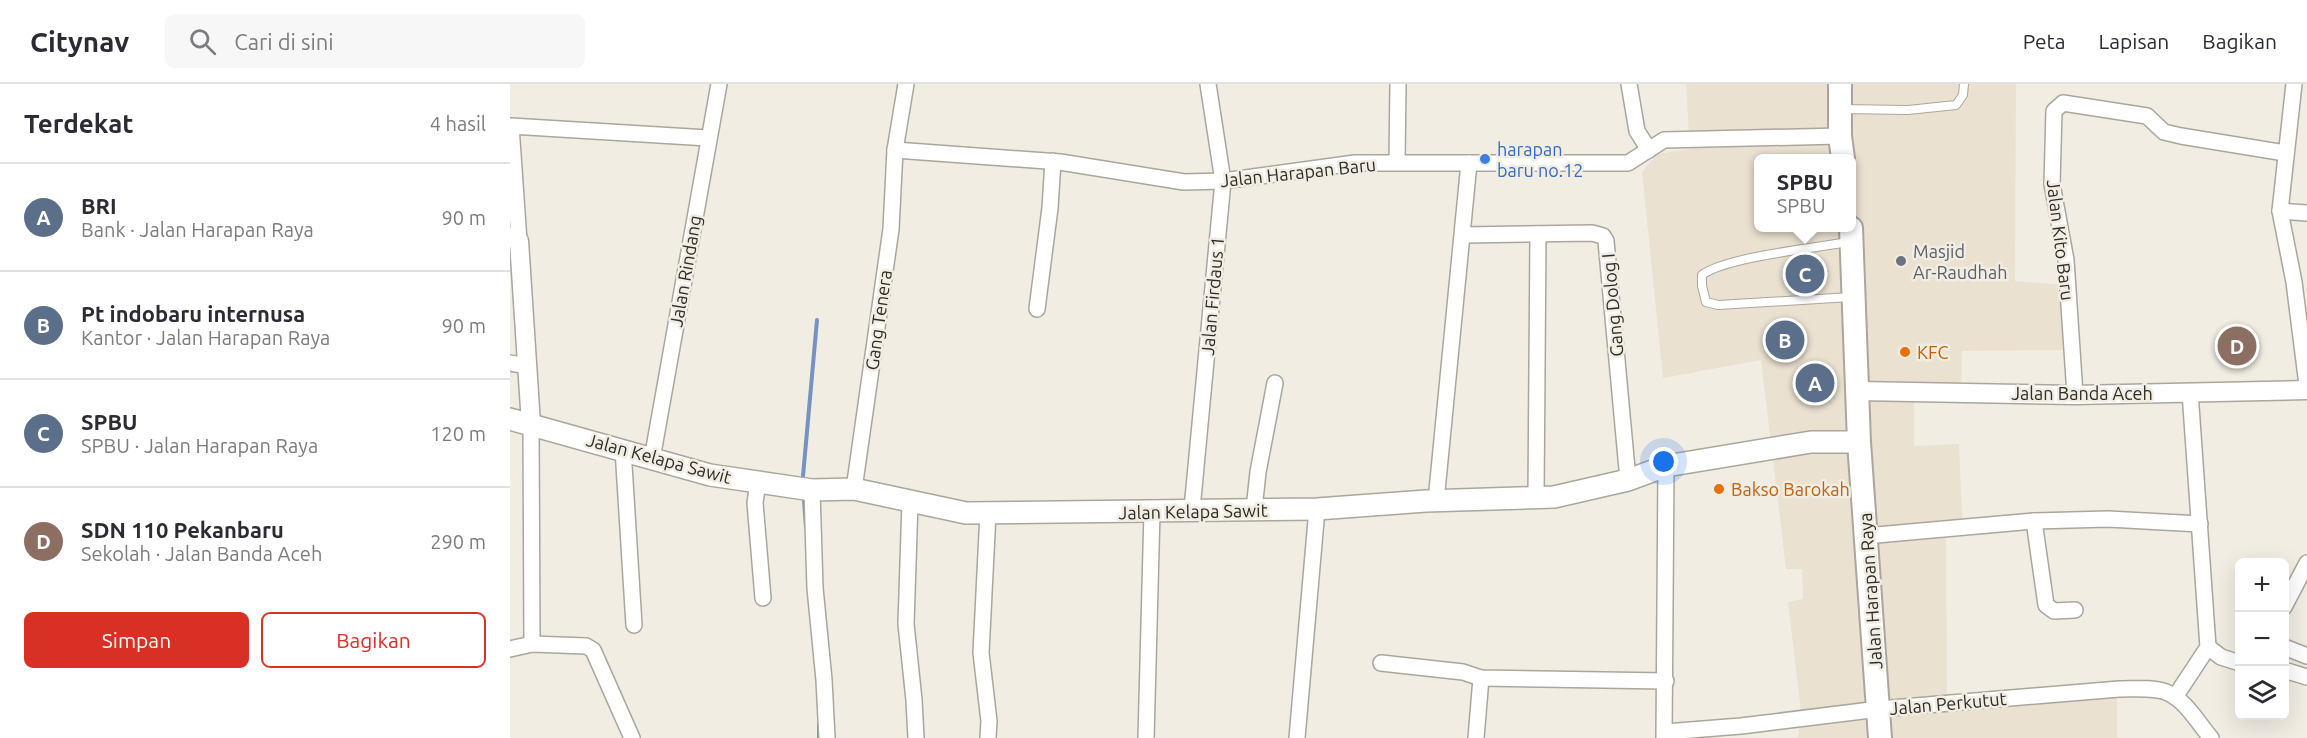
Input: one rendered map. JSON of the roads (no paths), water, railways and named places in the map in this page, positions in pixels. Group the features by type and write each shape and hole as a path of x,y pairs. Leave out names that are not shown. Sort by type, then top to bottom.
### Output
{"main road":[{"path":"1839,84 1842,154"},
{"name":"Jalan Harapan Raya","path":"1852,234 1859,442 1880,738"},
{"name":"Jalan Kelapa Sawit","path":"510,419 710,475 812,490 854,489 966,513 1317,509 1436,501 1554,497 1628,480 1666,465 1811,442 1859,442"}],"street":[{"name":"Jalan Rindang","path":"652,459 719,84"},
{"name":"Gang Tenera","path":"854,489 891,229 895,150 906,84"},
{"name":"Jalan Firdaus 1","path":"1192,509 1223,181 1208,84"},
{"path":"1397,162 1398,84"},
{"path":"1629,84 1637,131 1649,150"},
{"path":"2298,93 2285,153 2280,212 2294,282 2307,388"},
{"name":"Jalan Kito Baru","path":"2075,396 2066,260 2052,184 2054,111 2063,104 2147,116 2164,132 2285,153"},
{"path":"532,644 531,424 519,364 510,124 708,138"},
{"name":"Jalan Harapan Baru","path":"895,150 1053,161 1184,182 1223,181 1355,163 1628,163 1664,140 1840,136"},
{"path":"1036,309 1050,208 1053,161"},
{"path":"1436,501 1469,163"},
{"path":"2280,212 2307,213"},
{"name":"Gang Dolog I","path":"1463,235 1593,233 1603,236 1606,241 1628,480"},
{"path":"1536,498 1538,234"},
{"path":"1254,509 1275,383"},
{"name":"Jalan Banda Aceh","path":"1858,391 2075,396 2307,388"},
{"path":"2175,697 2208,647 2190,392"},
{"path":"623,449 633,625"},
{"path":"1664,735 1666,465"},
{"path":"758,482 755,503 763,598"},
{"path":"812,490 815,588 824,680 826,738"},
{"path":"910,502 906,624 916,738"},
{"path":"1297,738 1317,509"},
{"path":"1146,738 1152,512"},
{"path":"988,513 981,653 989,721 988,738"},
{"path":"1865,536 2034,521 2108,519 2200,524"},
{"path":"2034,521 2046,605 2054,611 2075,610"},
{"path":"2289,597 2307,563"},
{"path":"510,649 532,644 586,646 593,650 632,738"},
{"path":"2208,647 2221,657 2235,661"},
{"path":"2289,649 2307,656"},
{"path":"1381,663 1463,672 1481,678 1666,681"},
{"path":"2289,672 2307,677"},
{"path":"1476,738 1481,678"},
{"name":"Jalan Perkutut","path":"1664,735 1879,709 2119,689 2153,689 2165,691 2187,707 2211,738"}],"lane":[{"path":"1840,109 1908,110 1956,105 1963,95 1964,84"},
{"path":"1852,234 1711,269 1702,275 1701,286 1706,302 1718,305 1855,296"}],"waterway":[{"path":"803,476 817,320"},
{"path":"804,500 806,527"},
{"path":"819,725 819,738"}],"place":[{"name":"harapan baru no.12","path":"1485,159"},
{"name":"Masjid Ar-Raudhah","path":"1901,261"},
{"name":"SPBU","path":"1805,274"},
{"name":"Pt indobaru internusa","path":"1785,340"},
{"name":"SDN 110 Pekanbaru","path":"2237,346"},
{"name":"KFC","path":"1905,352"},
{"name":"BRI","path":"1815,383"},
{"name":"Bakso Barokah","path":"1719,489"}]}
